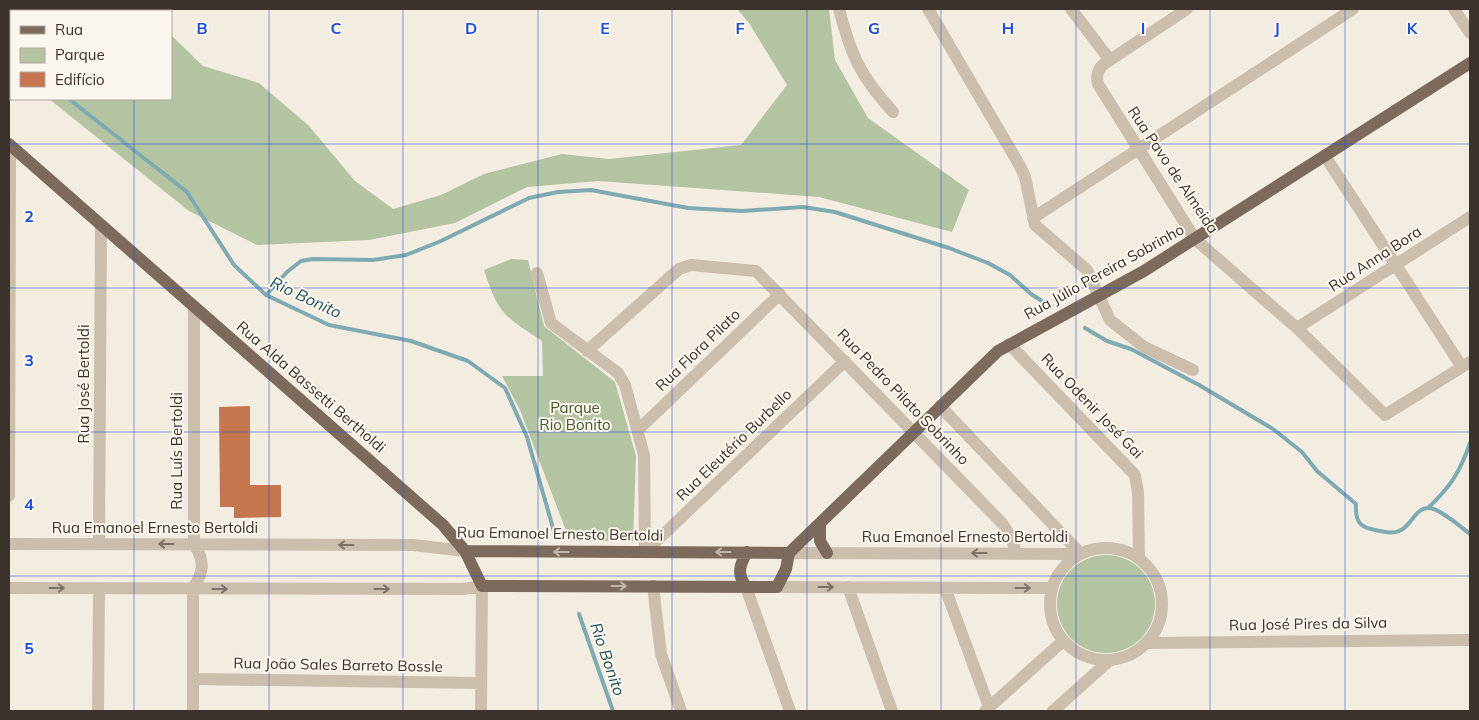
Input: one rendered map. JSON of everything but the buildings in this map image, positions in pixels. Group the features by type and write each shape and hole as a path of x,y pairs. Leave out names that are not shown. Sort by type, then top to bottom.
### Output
{"main road":[{"name":"Rua Júlio Pereira Sobrinho","path":"789,553 990,357 1009,344 1099,296 1195,240 1470,63"},
{"name":"Rua Alda Bassetti Bertholdi","path":"10,145 443,525 465,551 482,586"},
{"path":"820,523 820,542 827,553"},
{"name":"Rua Emanoel Ernesto Bertoldi","path":"465,551 789,553"},
{"path":"746,587 739,567 747,552"},
{"path":"482,586 777,587 786,569 789,553"}],"street":[{"path":"839,9 852,56 867,83 893,112"},
{"path":"928,9 1020,166 1025,177 1033,218 1040,232 1087,270 1110,320 1127,336 1155,353 1193,370"},
{"path":"1071,9 1110,60 1188,9"},
{"path":"1033,218 1353,9"},
{"path":"1454,9 1470,34"},
{"name":"Rua Pavo de Almeida","path":"1110,60 1099,68 1096,76 1098,84 1195,240 1297,328 1385,414 1466,365"},
{"path":"9,496 10,145"},
{"path":"1325,156 1466,365"},
{"name":"Rua Anna Bora","path":"1297,328 1470,217"},
{"name":"Rua José Bertoldi","path":"99,544 101,225"},
{"name":"Rua Pedro Pilato Sobrinho","path":"587,351 679,269 691,265 756,270 1002,523 1012,539 1016,553"},
{"path":"537,272 548,318 622,378 638,430 645,463 645,552"},
{"name":"Rua Flora Pilato","path":"638,430 780,294"},
{"name":"Rua Luís Bertoldi","path":"193,711 194,588 202,572 202,558 194,544 194,306"},
{"name":"Rua Odenir José Gai","path":"1009,344 1135,475 1138,492 1139,558"},
{"name":"Rua Eleutério Burbello","path":"645,552 845,361"},
{"name":"Rua Pedro Pilato Sobrinho","path":"940,406 1081,554"},
{"name":"Rua Emanoel Ernesto Bertoldi","path":"9,544 413,545 465,551"},
{"path":"1110,548 1125,551 1139,558 1150,569 1158,583 1162,598 1161,614 1156,630 1146,643 1123,657 1110,660 1084,655 1063,641 1054,625 1049,606 1052,588 1058,574 1068,562 1081,554 1095,549 1110,548"},
{"name":"Rua Emanoel Ernesto Bertoldi","path":"789,553 1081,554"},
{"path":"9,588 463,589 482,586"},
{"name":"Rua Alda Bassetti Bertholdi","path":"481,711 482,586"},
{"path":"653,586 662,654 681,711"},
{"path":"746,587 790,711"},
{"path":"777,587 1052,588"},
{"path":"848,587 892,711"},
{"path":"98,711 99,588"},
{"path":"946,588 987,709 1063,641"},
{"name":"Rua José Pires da Silva","path":"1146,643 1470,640"},
{"path":"1053,711 1110,660"},
{"name":"Rua João Sales Barreto Bossle","path":"193,679 481,683"}],"green space":[{"path":"9,9 146,10 10,10 10,64"},
{"path":"737,9 829,9 835,60 868,118 969,190 952,232 819,197 598,181 527,187 455,223 369,240 257,245 189,211 50,100 172,100 172,36 203,66 259,83 309,126 355,181 393,209 441,195 484,174 562,154 609,159 741,145 787,85 749,23"},
{"name":"Parque Rio Bonito","path":"511,259 528,260 544,326 615,382 636,456 633,541 570,541 520,410 502,376 543,376 542,341 504,313 494,296 484,270"},
{"path":"1106,555 1125,558 1141,569 1152,585 1155,604 1152,623 1141,639 1125,650 1106,653 1087,650 1071,639 1060,623 1057,604 1060,585 1071,569 1087,558"}],"waterway":[{"name":"Rio Bonito","path":"70,100 187,192 234,265 266,295 329,325 411,341 468,361 505,388 527,437 555,535"},
{"path":"266,295 287,272 301,261 313,259 373,260 406,255 441,241 529,198 558,192 591,190 688,208 742,211 803,207 835,212 949,248 988,263 1010,275 1031,294 1045,303"},
{"path":"1085,328 1107,341 1131,349 1199,385 1273,429 1302,452 1317,471 1356,504 1360,524 1373,530 1397,532 1407,526 1416,514 1428,508 1443,514 1470,534"},
{"path":"1429,507 1454,478 1470,443"},
{"name":"Rio Bonito","path":"579,614 613,711"}]}
